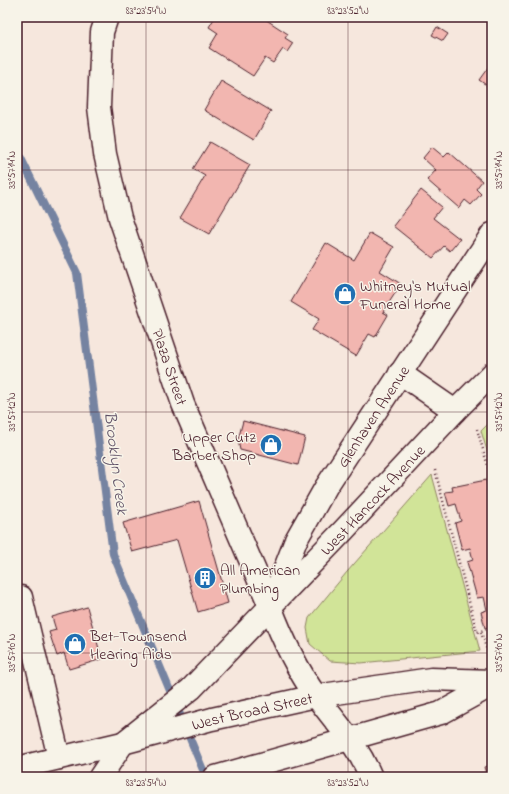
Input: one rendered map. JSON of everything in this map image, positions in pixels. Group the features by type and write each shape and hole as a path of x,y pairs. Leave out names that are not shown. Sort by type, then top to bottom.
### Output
{"street":[{"name":"Plaza Street","path":"107,17 102,32 99,106 106,154 120,218 183,404 295,664 316,696 351,740 363,759 371,777"},
{"name":"Glenhaven Avenue","path":"270,606 296,540 326,487 492,234"},
{"path":"400,373 454,411"},
{"name":"West Hancock Avenue","path":"100,777 123,744 191,689 454,411 492,374"},
{"path":"21,597 59,758"},
{"name":"West Broad Street","path":"17,768 123,744 212,719 316,696 431,680 492,681"},
{"path":"215,777 351,740 441,713 492,685"}],"path":[{"path":"489,416 492,419"},
{"path":"477,429 492,480"},
{"path":"434,467 477,632 492,628"},
{"path":"481,632 488,654"}],"green space":[{"path":"490,422 492,423 492,467 481,431"},
{"path":"432,475 480,651 361,663 330,661 310,644 307,628 309,618"}],"building":[{"path":"215,17 262,17 288,34 285,38 293,43 287,52 283,49 273,63 265,58 253,76 209,48 218,33 209,27"},
{"path":"437,27 448,34 443,41 432,35"},
{"path":"492,62 492,89 479,80"},
{"path":"221,81 271,111 254,140 204,110"},
{"path":"210,142 250,165 209,234 180,218 205,176 193,169"},
{"path":"432,147 444,157 449,152 482,181 476,189 481,194 471,205 465,200 459,208 427,180 436,170 423,158"},
{"path":"421,190 442,207 433,218 460,239 450,251 444,246 433,258 393,226"},
{"name":"Whitney's Mutual Funeral Home","path":"370,233 394,247 380,271 401,284 383,312 388,315 375,337 369,334 356,356 312,330 319,319 291,302 326,243 354,260"},
{"name":"Upper Cutz Barber Shop","path":"243,421 305,437 298,465 240,450 238,440"},
{"path":"486,480 492,503 492,626 485,628 481,612 487,610 484,597 477,598 467,562 473,560 470,548 462,550 455,523 461,521 456,504 449,506 445,492 453,491 452,487"},
{"name":"All American Plumbing","path":"199,501 228,603 198,612 177,540 132,552 123,523"},
{"name":"Bet-Townsend Hearing Aids","path":"87,607 102,659 69,669 64,653 57,656 49,632 56,630 52,617"},
{"path":"492,765 492,777 487,777 484,767"}],"waterway":[{"name":"Brooklyn Creek","path":"17,150 77,273 113,554 206,777"}],"place":[{"name":"Whitney's Mutual Funeral Home","path":"345,294"},
{"name":"Upper Cutz Barber Shop","path":"271,445"},
{"name":"All American Plumbing","path":"205,578"},
{"name":"Bet-Townsend Hearing Aids","path":"75,644"}]}
